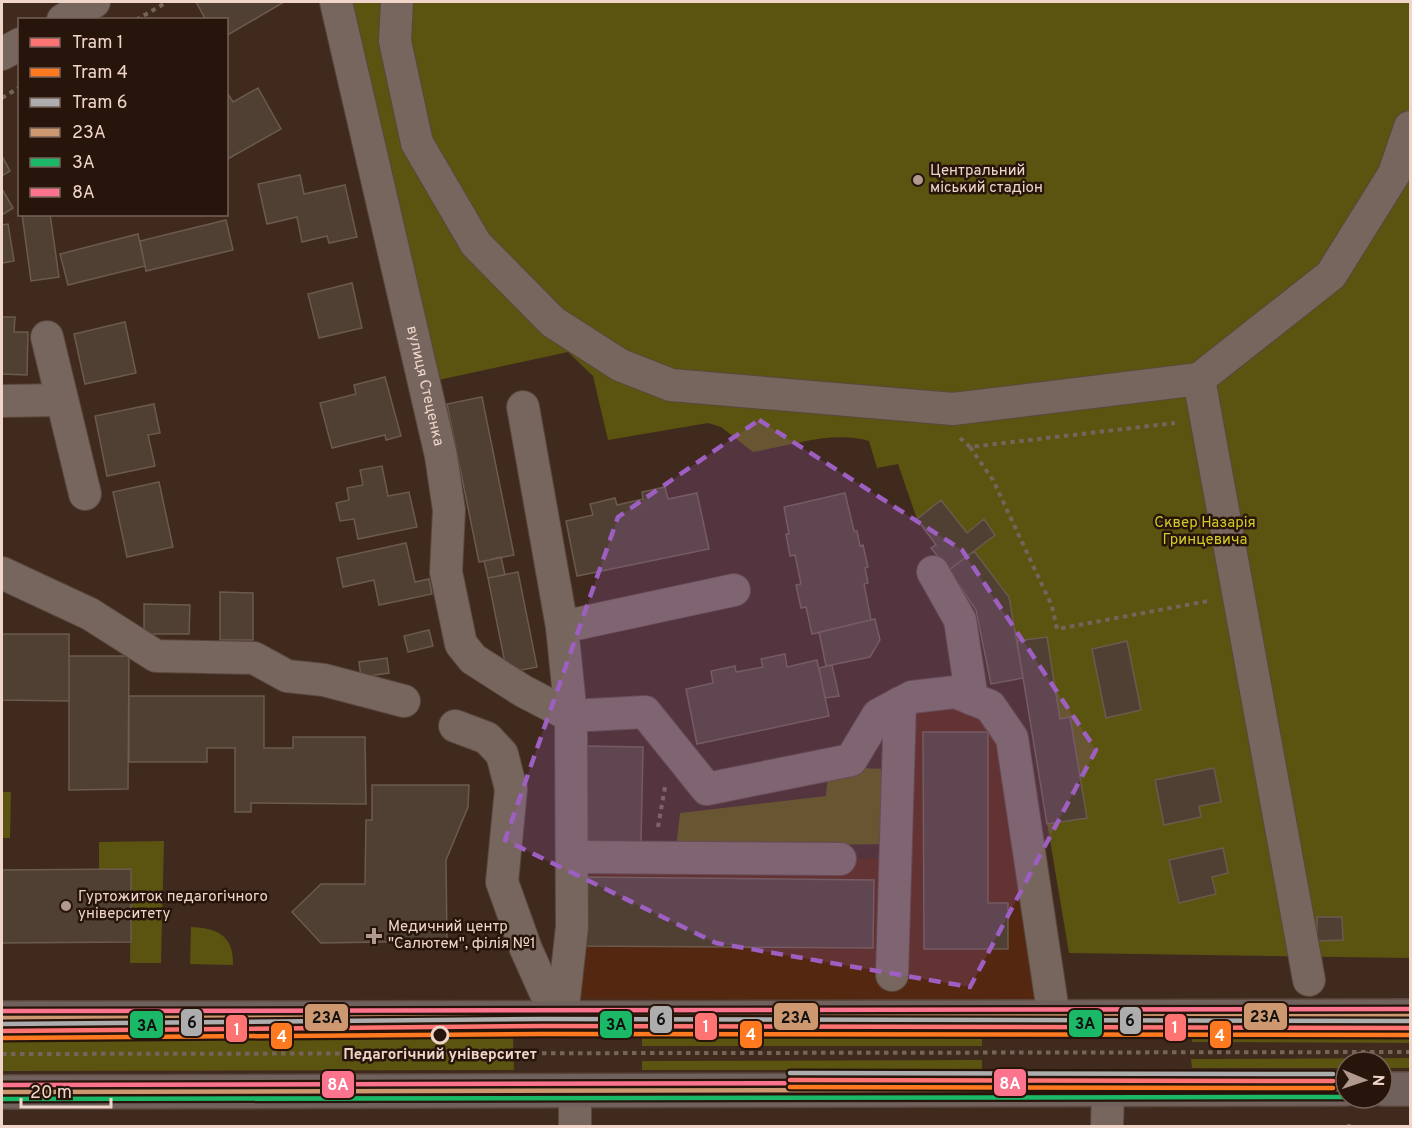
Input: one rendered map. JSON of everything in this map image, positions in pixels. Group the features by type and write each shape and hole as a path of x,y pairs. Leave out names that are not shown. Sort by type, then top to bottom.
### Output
{"main road":[{"path":"2,1018 554,1026 1054,1018 1410,1016"},
{"path":"2,1092 1334,1089"},
{"path":"1394,1089 1410,1089"}],"street":[{"path":"66,18 94,2"},
{"name":"вулиця Стеценка","path":"336,2 441,456 449,510 446,573 461,644 473,659 523,691 571,716"},
{"path":"397,2 395,40 417,143 476,244 553,322 620,365 671,385 953,410 1199,379 1331,275 1394,174 1410,127"},
{"path":"2,54 18,45"},
{"path":"46,337 85,494"},
{"path":"1199,379 1309,980"},
{"path":"2,401 61,400"},
{"path":"524,406 562,627 571,716 572,927 554,1026"},
{"path":"933,572 960,620 972,699"},
{"path":"2,573 90,614 156,656 254,658 287,676 324,680 404,701"},
{"path":"562,627 734,590"},
{"path":"571,716 645,712 707,789 851,760 878,715 912,697 955,692 990,706 1012,738 1054,1018"},
{"path":"892,975 900,703"},
{"path":"454,726 488,738 502,754 511,789 502,882 554,1026"},
{"path":"572,857 840,859"},
{"path":"575,1090 575,1126"},
{"path":"1107,1126 1108,1090"}],"path":[{"path":"139,18 167,2"},
{"path":"2,98 18,88"},
{"path":"927,407 970,447 993,480 1052,606 1057,629 1239,596"},
{"path":"970,447 1206,419"},
{"path":"653,857 666,782 686,762"},
{"path":"544,1062 544,1054 554,1026"},
{"path":"610,1045 611,1062"},
{"path":"2,1054 1410,1052"}],"highlighted area":[{"path":"759,420 962,550 1096,750 970,987 716,943 505,840 618,517"}],"shaded area":[{"path":"900,703 990,706 1052,1001 564,999 572,857 895,859"}],"green space":[{"name":"Сквер Назарія Гринцевича","path":"346,2 1410,2 1410,958 1069,953 1009,597 974,551 976,549 941,501 917,519 898,464 877,468 869,441 855,438 826,438 753,452 721,427 708,423 608,440 593,376 568,352 434,381"},
{"path":"856,768 889,769 886,844 676,848 680,813 826,796 828,773"},
{"path":"2,792 11,792 10,838 2,838"},
{"path":"164,841 161,963 130,963 131,870 99,870 99,842"},
{"path":"191,927 209,929 227,940 233,955 233,965 190,964"},
{"path":"1192,1033 1410,1034 1410,1043 1192,1042"},
{"path":"2,1036 513,1036 514,1070 2,1071"},
{"path":"642,1036 982,1036 982,1046 642,1046"},
{"path":"1334,1058 1334,1068 1192,1068 1191,1059"},
{"path":"1394,1058 1410,1058 1410,1068 1394,1068"},
{"path":"982,1060 982,1070 642,1070 642,1061"}],"building":[{"path":"196,2 284,2 228,35 228,18 205,18"},
{"path":"258,88 281,129 228,159 228,94 233,102"},
{"path":"2,156 10,171 2,176"},
{"path":"300,175 304,194 345,185 357,237 329,243 327,236 302,242 297,217 267,224 258,184"},
{"path":"2,189 13,208 2,215"},
{"path":"22,216 50,216 59,277 31,281"},
{"path":"226,220 233,250 146,271 140,241"},
{"path":"8,224 14,261 2,263 2,225"},
{"path":"138,234 145,266 68,285 60,254"},
{"path":"352,283 362,328 319,338 308,294"},
{"path":"2,317 15,317 14,332 28,332 27,375 2,374"},
{"path":"125,322 136,373 85,384 74,334"},
{"path":"385,377 401,436 386,440 385,435 332,448 320,403 356,394 354,385"},
{"path":"482,397 514,555 479,562 447,404"},
{"path":"154,404 160,433 148,435 155,466 107,476 95,416"},
{"path":"382,466 388,496 409,492 417,527 358,539 354,519 340,521 336,503 349,500 347,488 363,485 360,470"},
{"path":"159,482 173,547 127,557 113,492"},
{"path":"665,487 668,499 697,493 709,549 577,576 566,521 593,515 590,504 615,498 617,505 643,499 642,492"},
{"path":"845,493 854,531 857,531 860,546 863,545 868,567 865,568 868,583 864,584 871,620 812,634 806,607 801,608 796,585 801,584 795,555 790,556 784,507"},
{"path":"941,500 967,533 984,519 995,535 949,570 931,548 936,545 917,519"},
{"path":"406,543 415,582 429,579 432,594 379,605 374,580 343,587 337,558"},
{"path":"974,551 1009,597 1023,678 991,684 976,610 949,570"},
{"path":"501,557 505,575 488,578 484,561"},
{"path":"518,572 537,667 507,673 488,578"},
{"path":"220,592 253,593 253,640 220,640"},
{"path":"144,604 190,605 189,634 144,634"},
{"path":"875,619 880,640 870,657 826,666 819,632"},
{"path":"429,630 433,646 408,652 404,636"},
{"path":"2,634 69,634 69,701 2,700"},
{"path":"1047,637 1060,719 1070,717 1087,818 1047,824 1017,641"},
{"path":"1127,641 1141,710 1106,718 1092,649"},
{"path":"785,654 787,667 817,660 829,716 697,744 686,689 713,683 711,671 735,666 736,672 763,667 761,659"},
{"path":"69,656 129,656 128,789 69,790"},
{"path":"387,658 389,673 361,677 359,662"},
{"path":"832,665 839,696 825,698 819,668"},
{"path":"129,696 264,696 264,748 293,748 293,737 365,737 366,804 251,803 251,812 235,812 235,748 207,748 207,762 129,762"},
{"path":"923,732 988,732 988,903 1008,903 1008,949 924,949"},
{"path":"584,746 643,747 641,842 582,841"},
{"path":"1214,768 1221,802 1199,806 1201,817 1164,825 1155,780"},
{"path":"372,785 469,785 468,807 446,860 447,941 321,943 292,912 321,884 365,884 366,820 372,820"},
{"path":"1223,848 1228,873 1212,877 1216,894 1179,903 1169,860"},
{"name":"Гуртожиток педагогічного університету","path":"131,869 131,942 2,943 2,870"},
{"path":"582,877 874,880 873,948 581,946"},
{"path":"1317,917 1342,917 1343,940 1317,941"}],"tram line":[{"name":"6","path":"2,1024 543,1019 1410,1021"},
{"name":"1","path":"2,1031 543,1026 1410,1028"},
{"name":"4","path":"2,1038 543,1034 1410,1035"},
{"name":"6","path":"790,1073 1333,1074"},
{"name":"1","path":"790,1080 1333,1081"},
{"name":"4","path":"790,1087 1333,1088"}],"transit line":[{"name":"8А","path":"2,1011 1410,1009"},
{"name":"23А","path":"2,1018 1410,1016"},
{"name":"3А","path":"2,1025 1410,1023"},
{"name":"8А","path":"2,1085 1334,1082"},
{"name":"23А","path":"2,1092 1334,1089"},
{"name":"3А","path":"2,1099 1334,1097"}],"place":[{"name":"Центральний міський стадіон","path":"918,180"},
{"name":"Гуртожиток педагогічного університету","path":"66,906"},
{"name":"Медичний центр \"Салютем\", філія №1","path":"374,936"},
{"name":"Педагогічний університет","path":"440,1035"}]}
